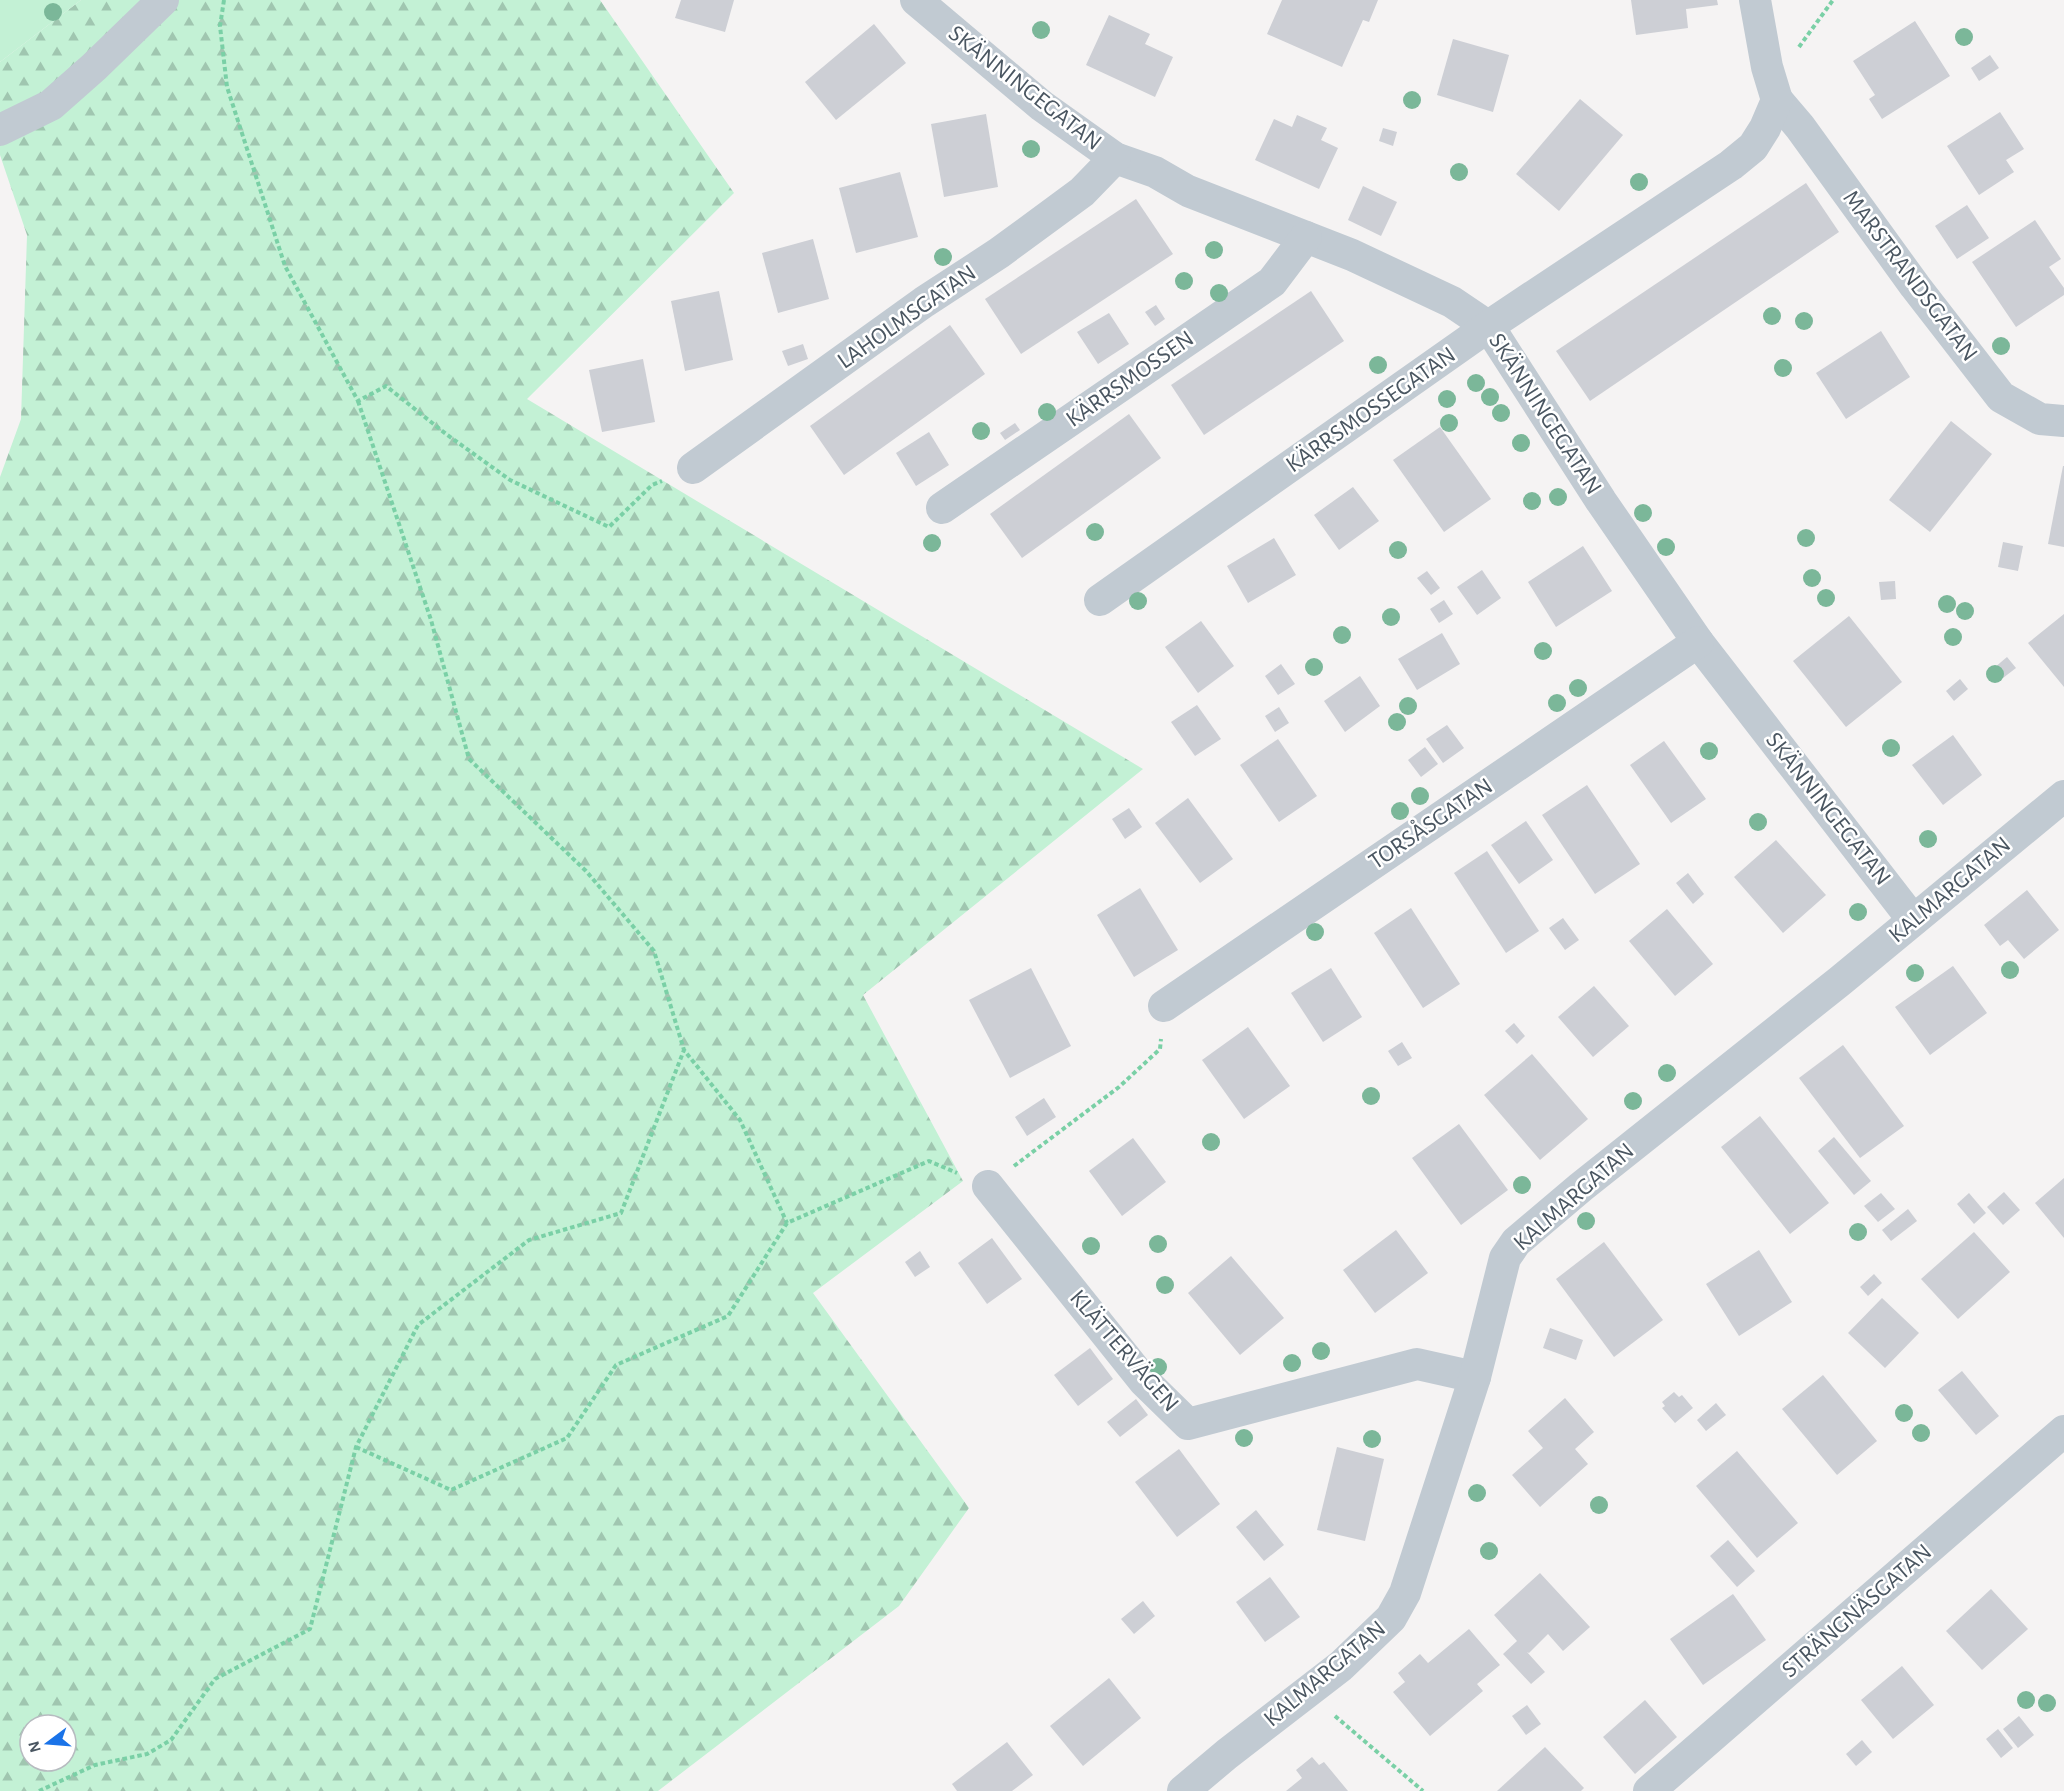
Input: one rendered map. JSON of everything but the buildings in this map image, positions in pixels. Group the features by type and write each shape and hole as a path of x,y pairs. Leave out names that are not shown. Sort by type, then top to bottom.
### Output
{"street":[{"path":"0,130 51,105 163,0"},
{"name":"SKÄNNINGEGATAN","path":"916,0 1042,106 1115,158 1155,172 1188,191 1352,255 1452,302 1490,327 1601,501 1698,642 1913,920"},
{"path":"1755,0 1767,68 1777,100"},
{"name":"KÄRRSMOSSEGATAN","path":"1100,600 1490,327 1731,165 1753,147 1765,128 1777,100"},
{"name":"MARSTRANDSGATAN","path":"1777,100 1800,127 1915,286 2001,397 2040,419 2064,420"},
{"name":"LAHOLMSGATAN","path":"693,468 924,302 999,253 1073,199 1115,158"},
{"name":"KÄRRSMOSSEN","path":"942,508 1272,282 1306,237"},
{"name":"TORSÅSGATAN","path":"1164,1006 1698,642"},
{"name":"KALMARGATAN","path":"1183,1791 1341,1666 1391,1618 1405,1593 1475,1377 1505,1258 1515,1242 2064,796"},
{"name":"KLÄTTERVÄGEN","path":"988,1186 1144,1381 1188,1424 1417,1364 1475,1377"},
{"name":"STRÄNGNÄSGATAN","path":"1659,1788 2064,1431"}],"path":[{"path":"224,0 220,26 227,87 285,266 358,401 431,620 469,759 586,871 654,951 684,1050 740,1120 788,1223"},
{"path":"358,401 386,386 446,434 510,480 609,527 652,485 693,468"},
{"path":"356,1447 451,1490 567,1438 616,1365 728,1316 788,1223 929,1161 988,1186 1119,1087 1160,1049 1164,1006"},
{"path":"39,1791 95,1765 147,1754 171,1740 215,1679 310,1629 356,1447 418,1325 529,1240 621,1214 684,1050"},
{"path":"1307,1692 1423,1791"}],"green space":[{"path":"0,0 81,0 0,62"},
{"path":"81,0 600,0 734,193 527,399 1143,769 863,995 963,1181 813,1293 969,1508 899,1606 658,1791 0,1791 0,477 21,419 27,235 0,155 0,62"}]}
